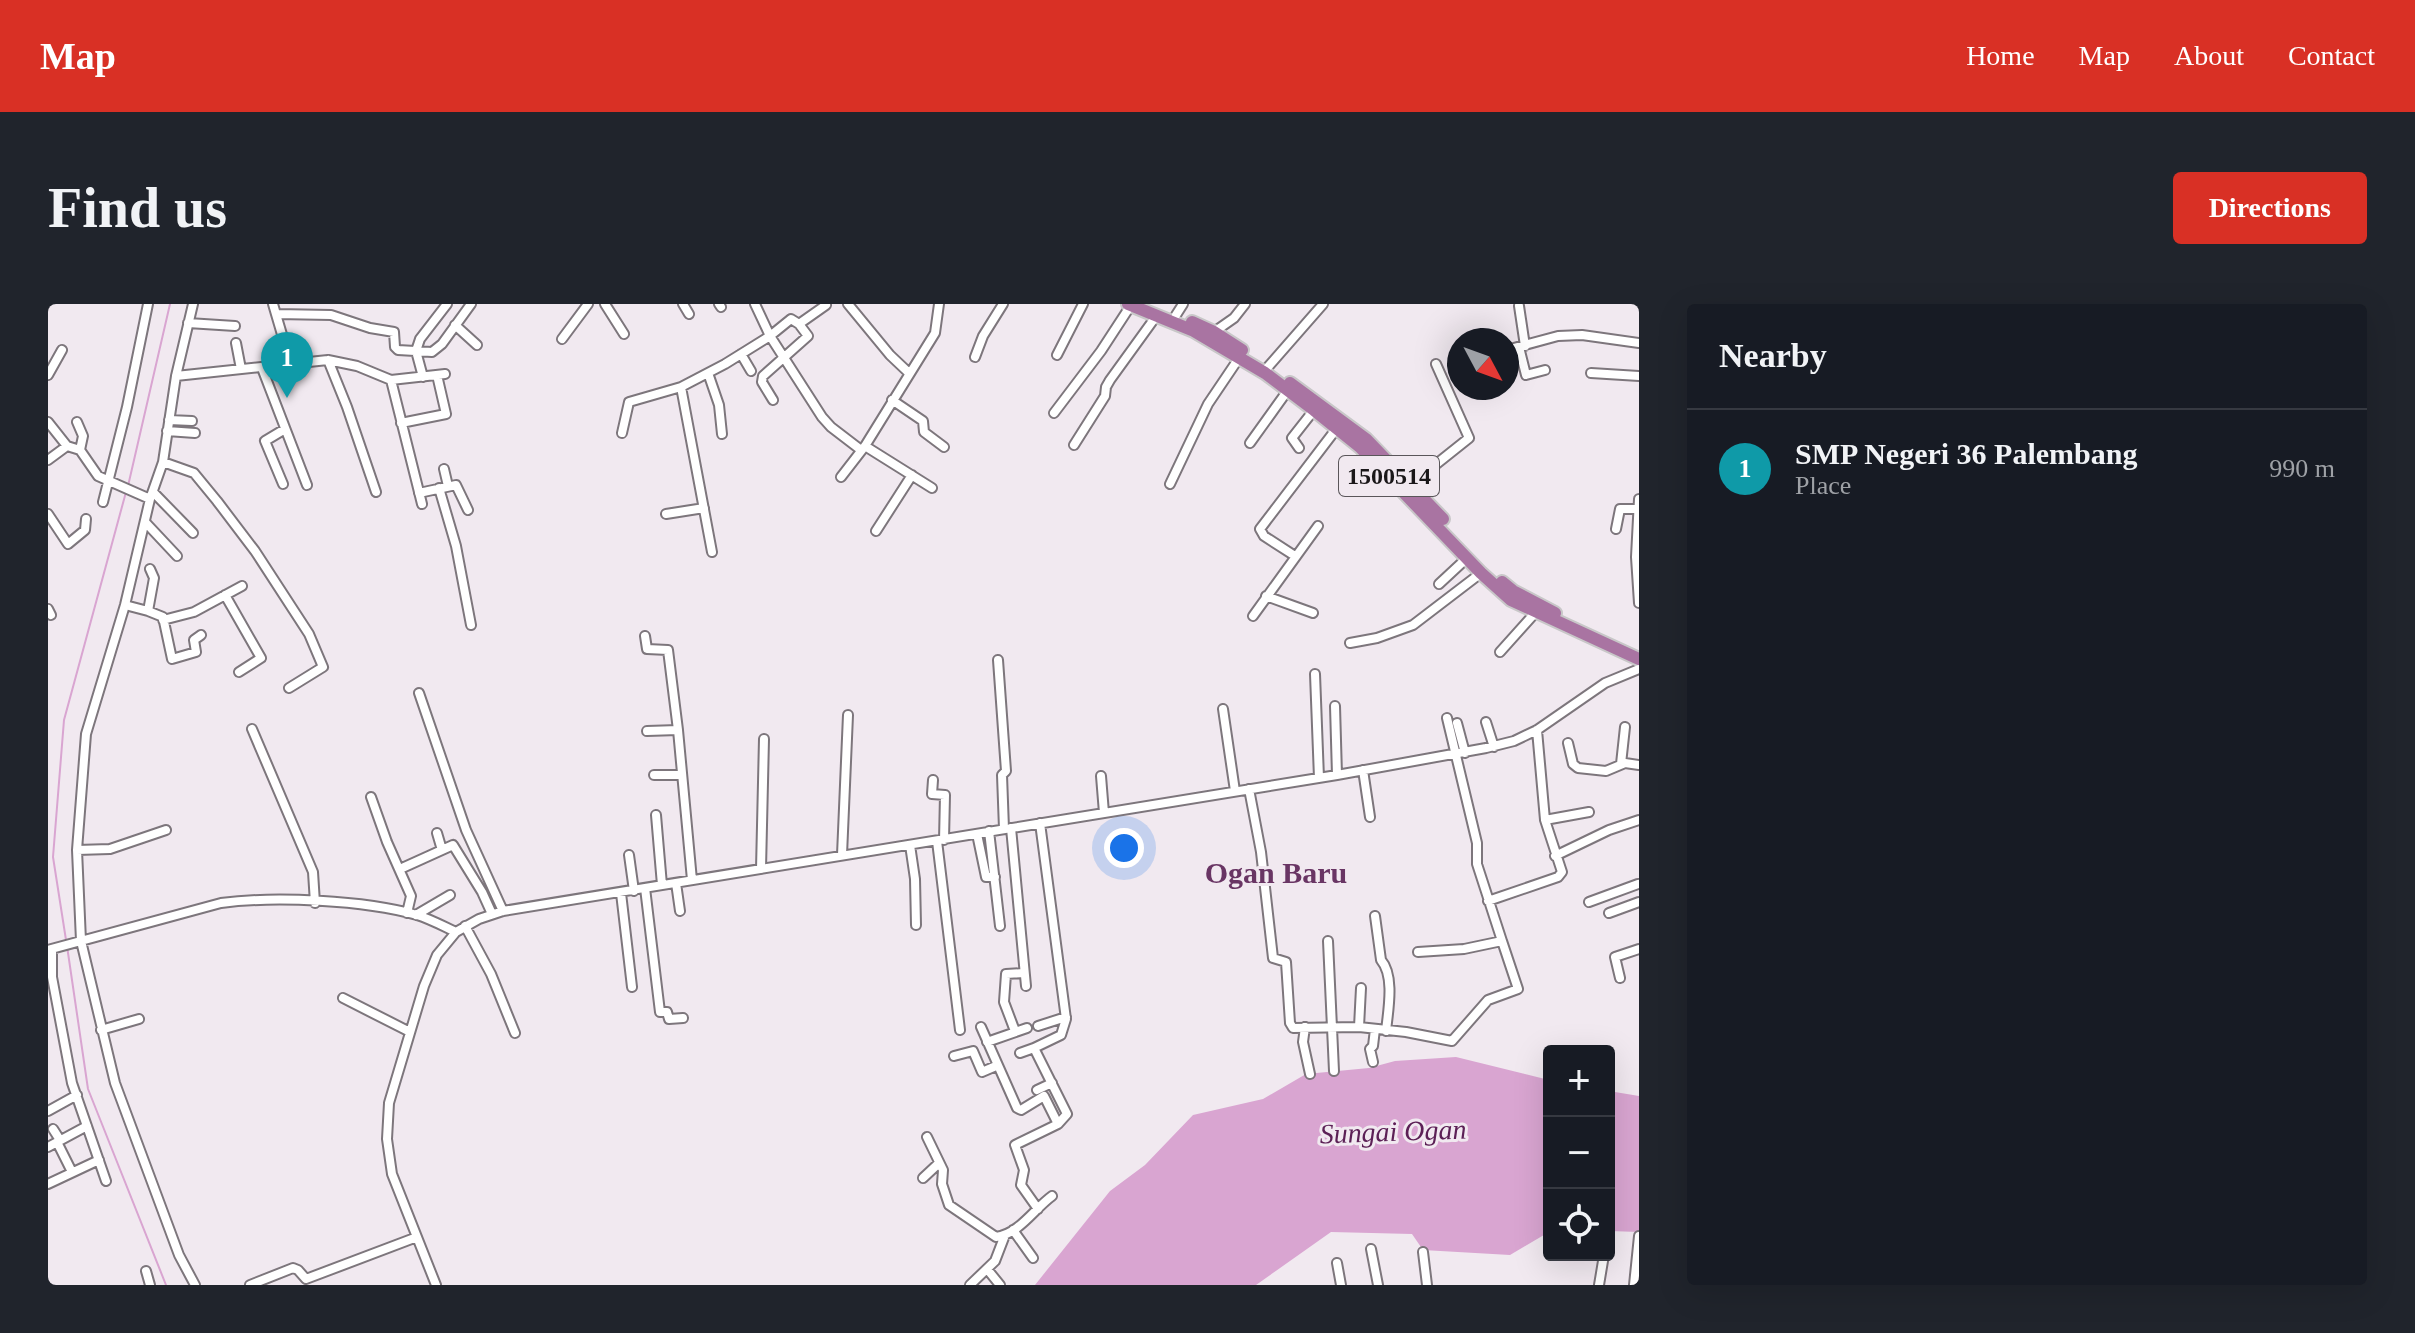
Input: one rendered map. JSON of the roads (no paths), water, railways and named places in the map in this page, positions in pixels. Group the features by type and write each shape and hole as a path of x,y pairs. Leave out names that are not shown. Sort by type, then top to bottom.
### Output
{"highway":[{"name":"1500514","path":"1129,305 1179,310 1344,420 1467,558 1511,600 1639,659"},
{"name":"1500514","path":"1155,310 1288,390 1379,458 1410,485 1513,591 1639,652"}],"street":[{"path":"103,502 111,482 148,304"},
{"path":"193,304 176,376 163,462 86,734 77,850 78,942 115,1083 179,1255 195,1285"},
{"path":"273,304 291,365"},
{"path":"423,377 416,351 425,330 447,304"},
{"path":"277,314 331,315 370,328 391,331 395,334 396,349 432,352 438,349 471,304"},
{"path":"562,339 588,304"},
{"path":"605,304 624,334"},
{"path":"683,304 689,314"},
{"path":"755,304 770,336 831,427 932,488"},
{"path":"848,304 909,373"},
{"path":"841,477 863,448 935,333 939,304"},
{"path":"975,357 983,336 1003,304"},
{"path":"1057,355 1083,304"},
{"path":"1214,332 1234,318 1245,304"},
{"path":"1267,368 1323,304"},
{"path":"799,324 826,305"},
{"path":"1054,413 1109,340 1129,305"},
{"path":"1518,328 1519,306"},
{"path":"1074,445 1105,396 1110,380 1155,310"},
{"path":"622,433 629,402 681,387 708,373 770,336 789,319 799,324 808,337 761,379 773,400"},
{"path":"188,323 235,326"},
{"path":"455,325 477,345"},
{"path":"1519,347 1558,336 1582,335 1639,343"},
{"path":"236,343 241,369"},
{"path":"48,375 62,350"},
{"path":"1519,350 1526,375 1545,370"},
{"path":"741,354 751,371"},
{"path":"1170,484 1208,404 1239,358"},
{"path":"176,376 328,360 357,366 391,380 441,375 446,414 401,423"},
{"path":"328,360 376,492"},
{"path":"1410,485 1470,436 1436,364"},
{"path":"262,368 307,485"},
{"path":"708,373 719,405 722,434"},
{"path":"1591,373 1639,376"},
{"path":"391,380 422,504"},
{"path":"681,387 712,552"},
{"path":"1250,443 1288,390"},
{"path":"892,400 923,421 924,432 944,447"},
{"path":"1299,448 1292,438 1314,410"},
{"path":"169,420 192,421"},
{"path":"48,422 67,446 80,450 98,476 136,492 152,495 193,533"},
{"path":"77,422 83,436 80,450"},
{"path":"1295,556 1264,536 1260,529 1337,428"},
{"path":"283,484 265,441 285,429"},
{"path":"167,431 195,433"},
{"path":"48,460 67,446"},
{"path":"163,462 185,467 194,473 258,555 309,634 323,666 289,688"},
{"path":"444,469 444,487 471,625"},
{"path":"876,531 912,475"},
{"path":"419,493 458,486 468,510"},
{"path":"1616,529 1620,509 1639,506 1636,557 1639,603"},
{"path":"666,514 704,508"},
{"path":"49,520 68,544 85,530 86,519"},
{"path":"146,523 177,556"},
{"path":"1253,616 1318,526"},
{"path":"1439,584 1467,558"},
{"path":"148,611 154,578 150,569"},
{"path":"1350,643 1378,638 1413,625 1481,573"},
{"path":"163,620 192,613 242,586"},
{"path":"225,595 261,658 239,672"},
{"path":"1266,596 1313,613"},
{"path":"125,605 161,616 172,659 196,652 194,640 201,635"},
{"path":"1500,652 1535,613"},
{"path":"645,636 647,649 668,650 692,880"},
{"path":"998,660 1006,771 1002,775 1026,986"},
{"path":"436,1285 392,1174 387,1139 389,1103 430,969 456,932 465,926 503,911 1494,747 1537,730 1605,683 1639,669"},
{"path":"1315,674 1319,778"},
{"path":"419,693 466,830 503,911"},
{"path":"1335,706 1341,774"},
{"path":"1223,709 1235,791"},
{"path":"842,855 848,715"},
{"path":"1249,789 1261,852 1273,958 1286,962 1290,1023 1293,1028 1359,1027 1455,1040 1488,1000 1518,989 1477,864 1477,843 1469,802 1447,718"},
{"path":"1486,722 1494,747"},
{"path":"1457,723 1465,753"},
{"path":"1621,764 1625,727"},
{"path":"252,729 313,872 315,903"},
{"path":"647,731 678,730"},
{"path":"1488,901 1561,875 1562,872 1545,820 1537,730"},
{"path":"761,869 764,739"},
{"path":"1568,743 1573,764 1578,768 1606,771 1621,764 1639,765"},
{"path":"1362,771 1370,817"},
{"path":"654,775 681,775"},
{"path":"1101,776 1104,813"},
{"path":"933,780 932,794 945,795 940,840 960,1030"},
{"path":"371,797 411,896 412,914"},
{"path":"1545,820 1589,812"},
{"path":"656,815 662,885"},
{"path":"1555,856 1609,830 1639,820"},
{"path":"1020,1053 1061,1035 1066,1017 1040,823"},
{"path":"77,850 110,849 166,830"},
{"path":"989,831 1000,926"},
{"path":"437,833 442,850"},
{"path":"977,834 986,877 995,877"},
{"path":"400,869 453,845 492,914"},
{"path":"910,845 915,879 916,925"},
{"path":"629,855 634,891"},
{"path":"676,883 680,911"},
{"path":"1589,902 1639,883 1639,892"},
{"path":"645,888 660,1012 667,1012 669,1019 683,1018"},
{"path":"621,893 624,948 632,987"},
{"path":"412,914 450,895"},
{"path":"106,1181 72,1083 52,977 51,950 221,903 248,900 369,905 412,914 456,932"},
{"path":"1609,913 1639,902"},
{"path":"1375,916 1381,960 1388,978 1386,1031"},
{"path":"465,926 491,974 515,1033"},
{"path":"1328,941 1334,1071"},
{"path":"1418,952 1464,949 1502,941"},
{"path":"1620,978 1615,957 1639,949"},
{"path":"1015,1031 1004,1002 1006,974 1024,973"},
{"path":"1359,1027 1361,988"},
{"path":"343,998 410,1032"},
{"path":"1038,1026 1066,1017"},
{"path":"101,1030 139,1019"},
{"path":"981,1027 1017,1108 1021,1110 1044,1096 1058,1124"},
{"path":"1305,1027 1303,1042 1310,1074"},
{"path":"987,1042 1027,1028"},
{"path":"1373,1062 1370,1049 1375,1029"},
{"path":"1034,1048 1067,1114 1058,1124 1015,1145 1024,1170 1021,1185 1038,1209"},
{"path":"954,1056 973,1051 982,1072 996,1066"},
{"path":"1037,1090 1052,1083"},
{"path":"48,1111 77,1095"},
{"path":"48,1147 87,1126"},
{"path":"53,1129 72,1172"},
{"path":"927,1137 943,1170 942,1184 949,1205 996,1237 1009,1233 1052,1196"},
{"path":"48,1184 99,1160"},
{"path":"923,1178 938,1164"},
{"path":"1009,1233 1033,1258"},
{"path":"970,1285 995,1261 1009,1233"},
{"path":"1634,1285 1639,1236"},
{"path":"250,1285 293,1268 298,1270 304,1282 417,1237"},
{"path":"1371,1249 1378,1285"},
{"path":"1423,1252 1427,1285"},
{"path":"1599,1285 1603,1261"},
{"path":"1337,1263 1341,1285"},
{"path":"987,1269 1000,1285"},
{"path":"146,1271 150,1285"}],"water":[{"name":"Sungai Ogan","path":"1456,1057 1543,1079 1543,1236 1510,1255 1423,1250 1412,1234 1331,1232 1256,1285 1035,1285 1110,1191 1145,1165 1193,1115 1263,1099 1306,1074 1369,1068 1395,1061"},
{"path":"1615,1092 1639,1096 1639,1232 1615,1231"}],"waterway":[{"path":"128,486 170,304"},
{"path":"66,940 53,857 64,720 126,492"},
{"path":"67,946 88,1089 166,1285"}],"place":[{"name":"SMP Negeri 36 Palembang","path":"287,398"}],"district":[{"name":"Ogan Baru","path":"1276,873"}]}
